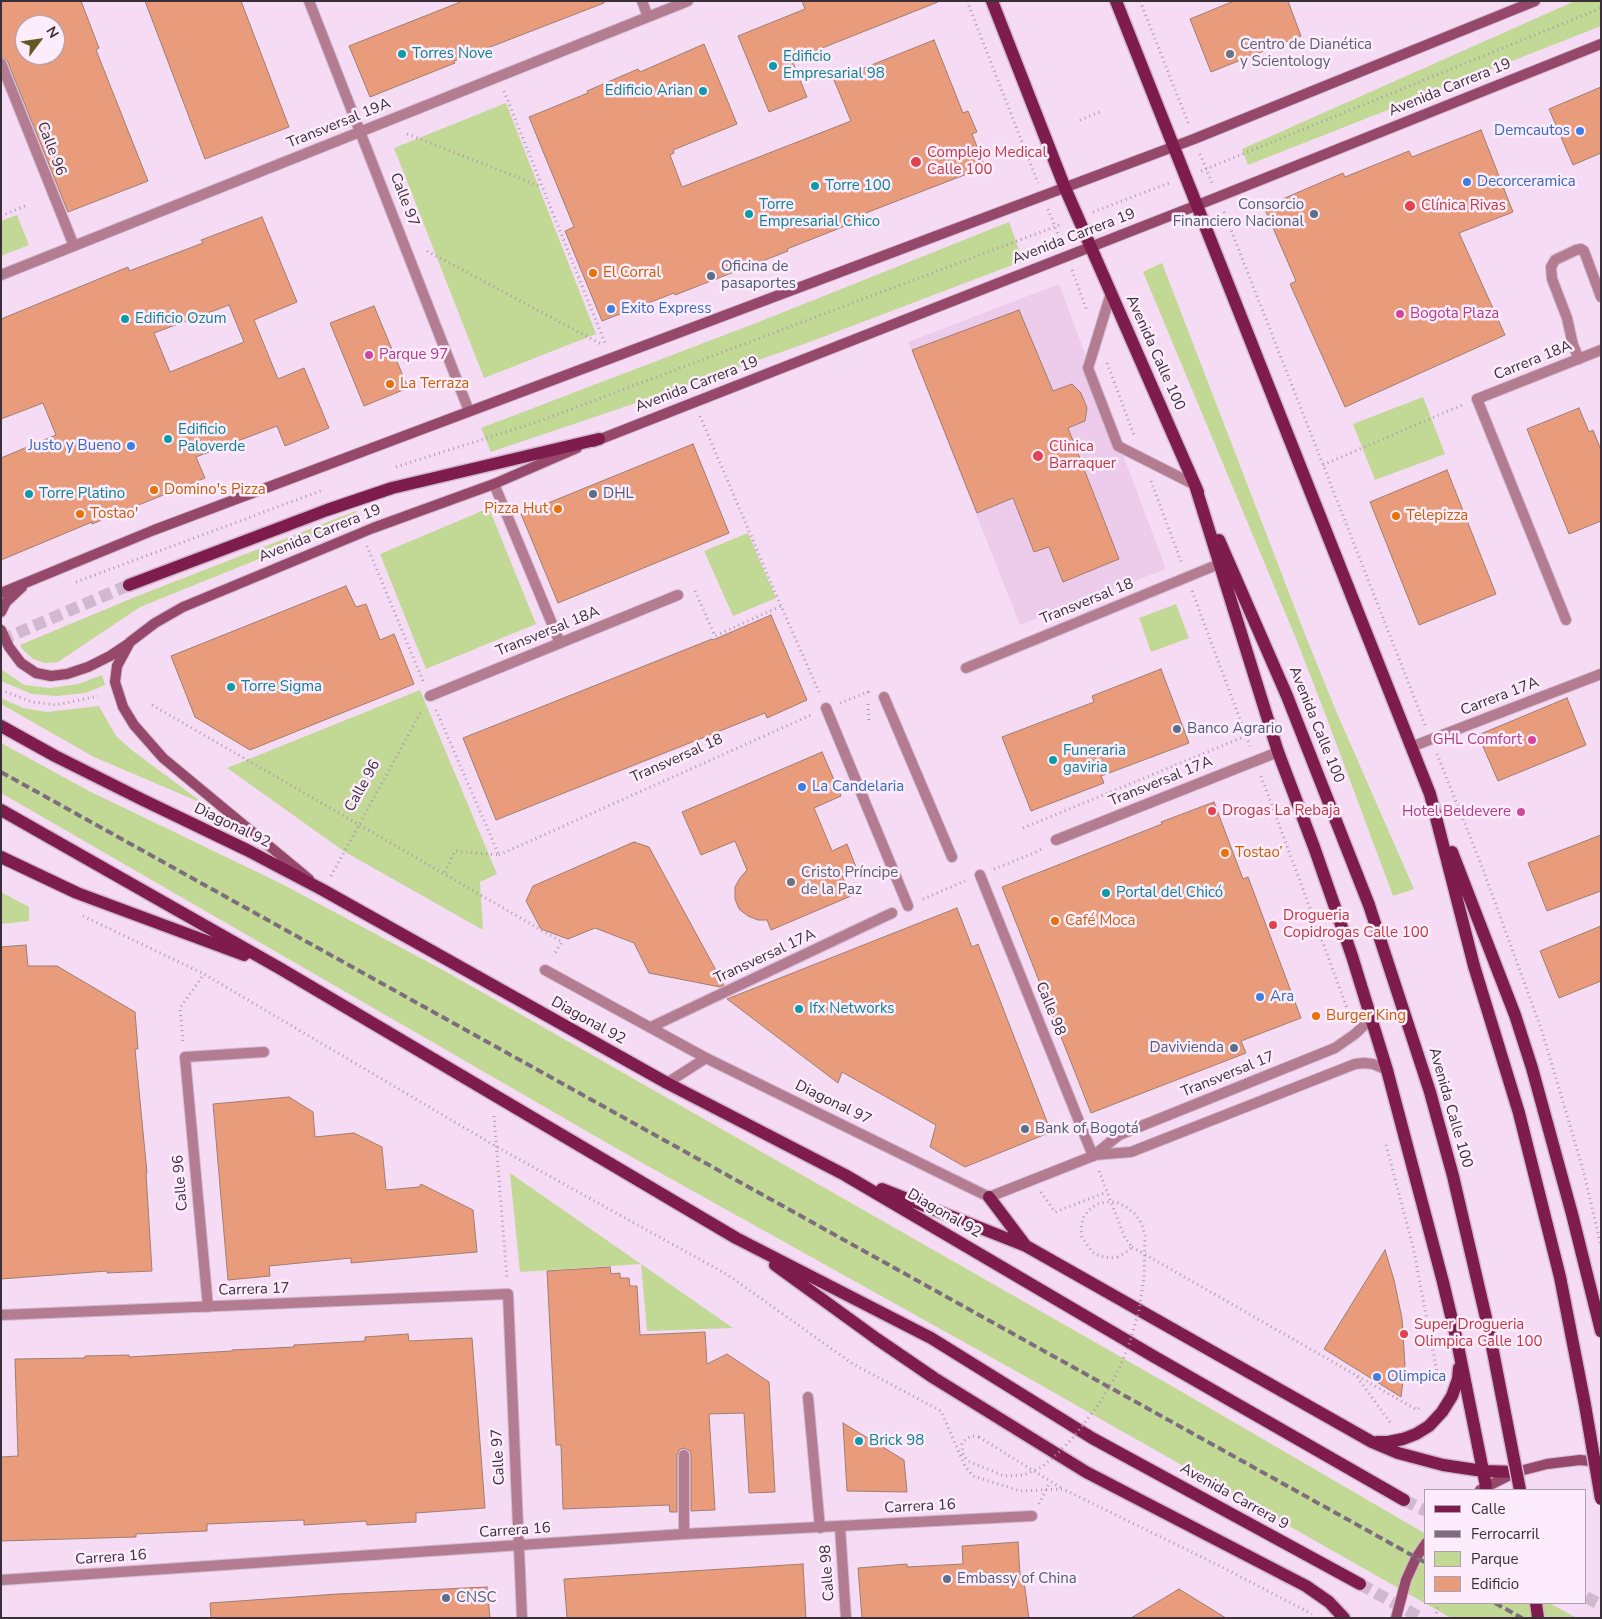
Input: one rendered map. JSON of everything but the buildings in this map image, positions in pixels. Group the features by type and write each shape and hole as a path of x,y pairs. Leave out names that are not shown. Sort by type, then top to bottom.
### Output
{"main road":[{"name":"Avenida Calle 100","path":"992,1 1065,188 1287,696 1369,905 1430,1092 1453,1176 1489,1331 1520,1489"},
{"path":"1116,1 1430,794 1515,1015 1532,1068 1570,1204 1601,1331"},
{"path":"1,593 154,530 1174,147 1535,1"},
{"name":"Avenida Carrera 19","path":"323,890 163,758 134,725 123,707 115,682 117,666 130,642 155,623 183,607 362,533 494,484 599,439 1091,247 1601,44"},
{"path":"129,586 327,510 392,488 599,439"},
{"path":"1195,485 1278,752 1314,847 1372,1018 1387,1070 1426,1214 1457,1341 1483,1471 1483,1488 1516,1472 1547,1464 1580,1460 1601,1462"},
{"path":"1,612 6,602 28,582"},
{"path":"1,630 9,648 21,663 36,673 51,676 67,674 88,667 110,656 130,642"},
{"name":"Diagonal 92","path":"1,726 72,764 323,890 667,1083 845,1175 1153,1356 1404,1500"},
{"path":"1430,794 1474,966 1519,1113 1551,1241 1585,1405 1601,1499"},
{"path":"1,810 493,1092 736,1238 877,1339 951,1388 1086,1472 1306,1586 1329,1602 1344,1618"},
{"path":"1,857 77,893 281,969"},
{"path":"845,1175 1026,1246 1372,1442 1398,1453 1435,1464 1483,1471 1516,1472"},
{"path":"989,1197 1026,1246"},
{"name":"Avenida Carrera 9","path":"736,1238 931,1338 1092,1438 1360,1584"},
{"path":"1372,1442 1388,1442 1416,1434 1429,1426 1442,1412 1452,1396 1458,1379 1460,1360 1457,1341"},
{"path":"1396,1618 1406,1580 1416,1558 1424,1547"},
{"path":"1536,1604 1538,1618"}],"street":[{"name":"Calle 97","path":"309,1 469,411"},
{"path":"642,1 648,17"},
{"name":"Transversal 19A","path":"1,275 688,1"},
{"name":"Calle 96","path":"1,63 74,246"},
{"path":"1579,359 1573,345 1567,318 1552,279 1551,267 1555,260 1576,250 1584,252 1601,297"},
{"path":"1111,293 1088,368 1118,446 1195,485"},
{"name":"Carrera 18A","path":"1477,399 1579,359 1600,353"},
{"path":"1477,399 1566,620"},
{"path":"494,484 560,643"},
{"name":"Transversal 18","path":"966,668 1219,564"},
{"name":"Transversal 18A","path":"430,696 678,595"},
{"name":"Carrera 17A","path":"1411,747 1601,674"},
{"path":"884,697 952,857"},
{"path":"826,708 908,906"},
{"name":"Transversal 17A","path":"1056,840 1278,752"},
{"name":"Calle 98","path":"980,874 1093,1156"},
{"name":"Transversal 17A","path":"651,1027 892,913"},
{"name":"Diagonal 97","path":"545,970 706,1058 989,1197"},
{"name":"Transversal 17","path":"1093,1156 1119,1136 1335,1048 1355,1034 1372,1018"},
{"path":"185,1057 264,1052"},
{"name":"Calle 96","path":"185,1057 208,1306"},
{"path":"667,1083 706,1058"},
{"name":"Transversal 17","path":"989,1197 1093,1156 1131,1152 1355,1064 1374,1064 1387,1070"},
{"name":"Calle 97","path":"508,1294 522,1618"},
{"name":"Carrera 17","path":"1,1315 508,1294"},
{"path":"808,1397 819,1499 820,1528"},
{"path":"684,1455 684,1534"},
{"name":"Carrera 16","path":"1,1580 684,1534 1032,1516"},
{"name":"Calle 98","path":"840,1527 846,1618"}],"path":[{"path":"967,1 1097,336 1352,1021"},
{"path":"1140,1 1172,82"},
{"path":"479,441 540,421 1186,177 1601,8"},
{"path":"427,251 606,346 498,77"},
{"path":"1080,120 1102,111"},
{"path":"407,134 542,187"},
{"path":"1,216 24,206"},
{"path":"1303,474 1477,399"},
{"path":"699,413 826,708"},
{"path":"362,533 430,696 500,855 455,851 444,874"},
{"path":"678,595 694,588 715,636 781,606"},
{"path":"1,690 32,702 56,705 98,696"},
{"name":"Transversal 18","path":"500,855 826,708 868,692"},
{"name":"Calle 96","path":"323,890 430,696"},
{"path":"152,705 562,942 545,970"},
{"path":"1023,828 1246,736"},
{"path":"80,915 204,974 497,1147 728,1275 853,1364 941,1411 965,1466 973,1476 1020,1491 1064,1489"},
{"path":"185,1057 180,1008 204,974"},
{"path":"493,1092 508,1294"},
{"path":"1385,1142 1413,1247 1439,1376 1437,1383"},
{"path":"1093,1156 1125,1238 1132,1247 1417,1410 1423,1404"},
{"path":"1032,1180 1055,1212 1107,1192"},
{"path":"1132,1247 1118,1257 1109,1258 1092,1252 1082,1237 1083,1218 1097,1204 1106,1202 1116,1202 1135,1214 1142,1224 1145,1236 1144,1278 1139,1311 1128,1348 1115,1377 1099,1404 1072,1439 1042,1467 1024,1475 1004,1476 968,1461 963,1455 962,1444 964,1441 971,1436 979,1437 1028,1467 1050,1482 1218,1565 1319,1618"},
{"path":"1355,1375 1403,1439"},
{"path":"1032,1516 1050,1482"},
{"path":"1435,1618 1439,1604"}],"shaded area":[{"name":"Clinica Barraquer","path":"1059,284 1166,569 1020,625 908,342"}],"green space":[{"path":"1575,1 1601,1 1601,26 1248,165 1242,149"},
{"path":"506,103 596,334 484,378 394,148"},
{"path":"17,215 29,245 1,256 1,221"},
{"path":"1009,222 1023,261 815,340 491,452 481,428 756,323"},
{"path":"1162,263 1306,637 1336,711 1414,889 1393,896 1297,641 1143,272"},
{"path":"1423,397 1445,454 1375,480 1353,424"},
{"path":"489,508 536,624 426,669 380,554"},
{"path":"356,511 358,519 140,607 58,662 45,663 33,659 20,645 135,597"},
{"path":"748,533 776,598 733,616 704,551"},
{"path":"1176,604 1189,638 1151,652 1139,618"},
{"path":"1,669 24,685 50,688 78,684 102,675 105,685 85,693 57,696 32,694 1,681"},
{"path":"420,690 497,874 480,882 483,930 345,852 227,768"},
{"path":"1,698 23,708 47,712 99,706 116,736 204,804 94,757 1,704"},
{"path":"1,743 89,791 280,883 443,970 1170,1385 1424,1533 1424,1603 1023,1375 621,1151 1,793"},
{"path":"1,892 29,907 29,921 1,924"},
{"path":"510,1173 641,1264 520,1272"},
{"path":"641,1264 733,1328 647,1331"},
{"path":"1426,1604 1551,1604 1577,1618 1451,1618"}],"tunnel":[{"path":"1,640 129,585"},
{"path":"1404,1500 1424,1510"},
{"path":"1360,1584 1421,1618"},
{"path":"1587,1598 1601,1605"}],"railway":[{"path":"1,772 1424,1562"},
{"path":"1497,1604 1522,1618"}],"place":[{"name":"Torres Nove","path":"402,54"},
{"name":"Centro de Dianética y Scientology","path":"1230,54"},
{"name":"Edificio Empresarial 98","path":"773,66"},
{"name":"Edificio Arian","path":"703,91"},
{"name":"Demcautos","path":"1580,131"},
{"name":"Complejo Medical Calle 100","path":"916,162"},
{"name":"Decorceramica","path":"1467,182"},
{"name":"Torre 100","path":"815,186"},
{"name":"Clínica Rivas","path":"1410,206"},
{"name":"Torre Empresarial Chico","path":"749,214"},
{"name":"Consorcio Financiero Nacional","path":"1314,214"},
{"name":"El Corral","path":"593,273"},
{"name":"Oficina de pasaportes","path":"711,276"},
{"name":"Exito Express","path":"611,309"},
{"name":"Bogota Plaza","path":"1400,314"},
{"name":"Edificio Ozum","path":"125,319"},
{"name":"Parque 97","path":"369,355"},
{"name":"La Terraza","path":"390,384"},
{"name":"Edificio Paloverde","path":"168,439"},
{"name":"Justo y Bueno","path":"131,446"},
{"name":"Clinica Barraquer","path":"1038,456"},
{"name":"Domino's Pizza","path":"154,490"},
{"name":"Torre Platino","path":"29,494"},
{"name":"DHL","path":"593,494"},
{"name":"Pizza Hut","path":"558,509"},
{"name":"Tostao'","path":"80,514"},
{"name":"Telepizza","path":"1396,516"},
{"name":"Torre Sigma","path":"231,687"},
{"name":"Banco Agrario","path":"1177,729"},
{"name":"GHL Comfort","path":"1532,740"},
{"name":"Funeraria gaviria","path":"1053,760"},
{"name":"La Candelaria","path":"802,787"},
{"name":"Drogas La Rebaja","path":"1212,811"},
{"name":"Hotel Beldevere","path":"1521,812"},
{"name":"Tostao’","path":"1225,853"},
{"name":"Cristo Príncipe de la Paz","path":"791,882"},
{"name":"Portal del Chicó","path":"1106,893"},
{"name":"Café Moca","path":"1055,921"},
{"name":"Drogueria Copidrogas Calle 100","path":"1273,925"},
{"name":"Ara","path":"1260,997"},
{"name":"Ifx Networks","path":"799,1009"},
{"name":"Burger King","path":"1316,1016"},
{"name":"Davivienda","path":"1234,1048"},
{"name":"Bank of Bogotá","path":"1025,1129"},
{"name":"Super Drogueria Olimpica Calle 100","path":"1404,1334"},
{"name":"Olimpica","path":"1377,1377"},
{"name":"Brick 98","path":"859,1441"},
{"name":"Embassy of China","path":"947,1579"},
{"name":"CNSC","path":"446,1598"}]}
